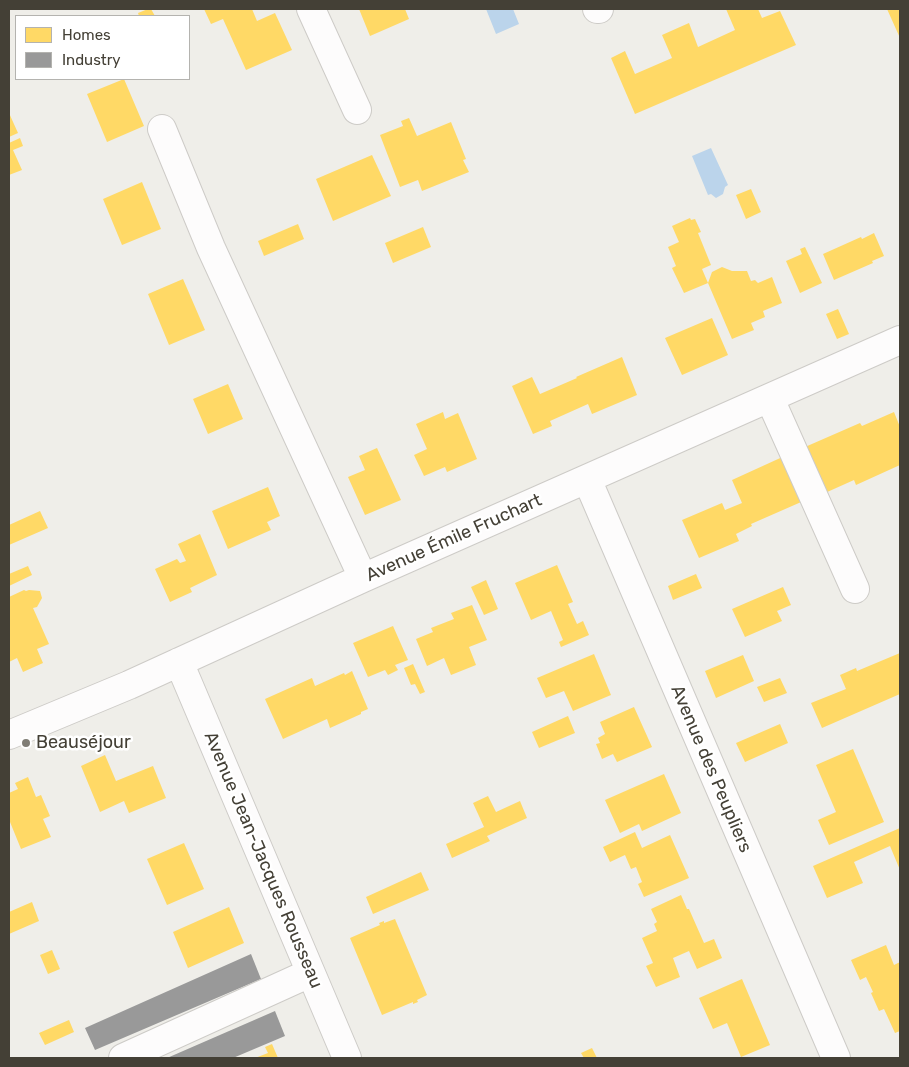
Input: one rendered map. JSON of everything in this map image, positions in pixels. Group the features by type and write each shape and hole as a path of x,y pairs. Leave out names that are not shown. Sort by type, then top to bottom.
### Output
{"street":[{"path":"311,9 357,110"},
{"path":"162,129 212,248 362,578"},
{"name":"Avenue Émile Fruchart","path":"9,735 129,685 362,578 900,340"},
{"path":"770,399 855,590"},
{"name":"Avenue des Peupliers","path":"587,479 836,1058"},
{"name":"Avenue Jean-Jacques Rousseau","path":"179,662 346,1058"},
{"path":"123,1058 310,973"}],"water":[{"path":"486,9 513,9 519,24 496,34"},
{"path":"711,148 728,185 725,187 723,194 716,198 711,194 708,195 692,156"}],"building: Homes":[{"path":"151,9 154,15 139,15 138,13"},
{"path":"204,9 252,9 257,21 275,13 292,50 246,70 223,19 211,24"},
{"path":"359,9 405,9 409,19 370,36"},
{"path":"726,9 758,9 762,18 780,11 796,45 635,114 611,58 625,51 635,74 672,58 662,35 689,23 698,47 735,30"},
{"path":"887,9 900,9 900,38"},
{"path":"124,80 144,126 107,142 87,94"},
{"path":"9,113 18,133 9,137"},
{"path":"409,118 417,136 451,122 466,159 463,160 469,172 422,191 418,180 400,187 380,135 403,126 401,121"},
{"path":"20,138 23,146 13,150 22,170 9,175 9,143"},
{"path":"372,155 391,196 333,221 316,179"},
{"path":"142,182 161,229 122,245 103,199"},
{"path":"751,189 761,212 746,219 736,195"},
{"path":"690,218 691,220 695,219 701,232 698,233 711,265 702,269 708,283 684,293 672,268 676,266 668,247 679,242 672,226"},
{"path":"298,224 304,239 264,256 258,241"},
{"path":"423,227 431,247 393,263 385,243"},
{"path":"874,233 884,256 872,261 873,263 834,280 823,254"},
{"path":"805,247 822,283 800,293 786,261 802,254 800,249"},
{"path":"722,267 732,271 747,271 751,281 755,280 758,283 772,277 782,303 763,311 765,317 751,323 754,330 732,339 708,283 712,272"},
{"path":"183,279 205,330 169,345 148,294"},
{"path":"838,309 849,334 837,339 826,314"},
{"path":"712,318 728,355 682,375 665,338"},
{"path":"622,357 637,395 592,414 588,404 550,421 552,426 533,434 512,386 532,377 540,394"},
{"path":"228,384 243,419 208,434 193,399"},
{"path":"443,412 445,419 458,413 477,459 447,472 445,467 424,476 414,455 427,449 416,424"},
{"path":"894,412 900,427 900,465 856,485 854,480 825,493 805,447 860,423 862,426"},
{"path":"377,448 401,500 365,515 348,477 365,470 359,456"},
{"path":"789,454 808,499 751,524 752,526 736,534 739,541 699,558 682,520 722,503 725,510 742,503 732,480"},
{"path":"268,487 280,516 267,522 271,530 228,549 212,511"},
{"path":"40,511 48,528 9,545 9,525"},
{"path":"200,534 217,575 190,588 192,592 170,602 155,569 177,559 180,563 186,561 178,544"},
{"path":"557,565 573,602 568,604 577,624 583,621 589,635 561,647 559,642 563,640 551,611 531,620 515,583"},
{"path":"28,566 32,575 9,586 9,574"},
{"path":"696,574 702,588 673,600 668,586"},
{"path":"486,580 498,609 484,615 471,587"},
{"path":"783,587 791,605 777,611 782,621 745,637 732,609"},
{"path":"24,590 40,591 42,598 37,607 33,608 49,644 37,649 43,663 23,672 17,658 9,662 9,597"},
{"path":"472,605 487,640 469,647 476,665 451,675 444,658 427,666 416,639 433,632 431,628 454,619 451,613"},
{"path":"393,626 408,660 395,665 398,670 388,675 385,670 368,677 353,643"},
{"path":"900,653 900,694 822,728 811,703 846,689 840,675 856,668 857,671"},
{"path":"594,654 611,695 573,711 564,691 546,698 537,678"},
{"path":"743,655 754,681 716,698 705,671"},
{"path":"413,664 425,692 420,694 415,684 411,685 404,668"},
{"path":"352,671 368,709 330,728 327,719 283,739 265,699 312,678 315,686"},
{"path":"780,678 787,693 764,702 757,687"},
{"path":"634,707 652,747 617,762 613,754 602,759 596,744 600,743 598,738 605,734 600,722"},
{"path":"568,716 575,733 539,748 532,732"},
{"path":"780,724 788,743 745,762 736,743"},
{"path":"853,749 884,822 829,845 818,820 836,812 816,765"},
{"path":"105,755 116,781 153,766 166,798 129,813 124,801 100,812 81,766"},
{"path":"664,774 681,813 642,831 639,824 620,833 605,800"},
{"path":"28,777 36,797 41,795 50,816 43,819 51,837 21,849 9,822 9,793 18,789 15,783"},
{"path":"488,796 496,812 520,801 527,818 487,836 490,841 452,858 446,844 484,827 473,803"},
{"path":"900,828 900,870 890,846 854,862 863,883 827,898 813,866"},
{"path":"635,832 642,848 670,835 689,878 644,897 638,884 642,882 636,867 631,869 625,855 610,862 603,847"},
{"path":"184,843 204,889 167,905 147,859"},
{"path":"421,872 429,890 373,914 366,897"},
{"path":"681,895 704,943 714,939 722,958 697,969 689,951 673,958 680,977 656,987 646,966 653,963 642,938 657,931 654,924 657,922 651,909"},
{"path":"32,902 39,921 9,934 9,912"},
{"path":"229,907 244,943 188,968 173,932"},
{"path":"395,919 427,995 417,1000 418,1002 413,1004 413,1002 382,1015 350,938 380,925 379,923"},
{"path":"886,945 894,965 900,962 900,1031 895,1033 884,1009 879,1011 866,977 860,980 851,960"},
{"path":"52,950 60,969 48,974 40,955"},
{"path":"742,979 770,1045 741,1057 727,1023 713,1029 699,998"},
{"path":"69,1020 74,1032 45,1045 39,1033"},
{"path":"272,1044 278,1058 255,1058 268,1053 265,1047"},
{"path":"592,1048 597,1058 584,1058 581,1053"}],"building: Industry":[{"path":"251,954 261,979 95,1050 85,1028"},
{"path":"275,1011 285,1036 233,1058 167,1058"}],"place":[{"name":"Beauséjour","path":"26,743"}]}
